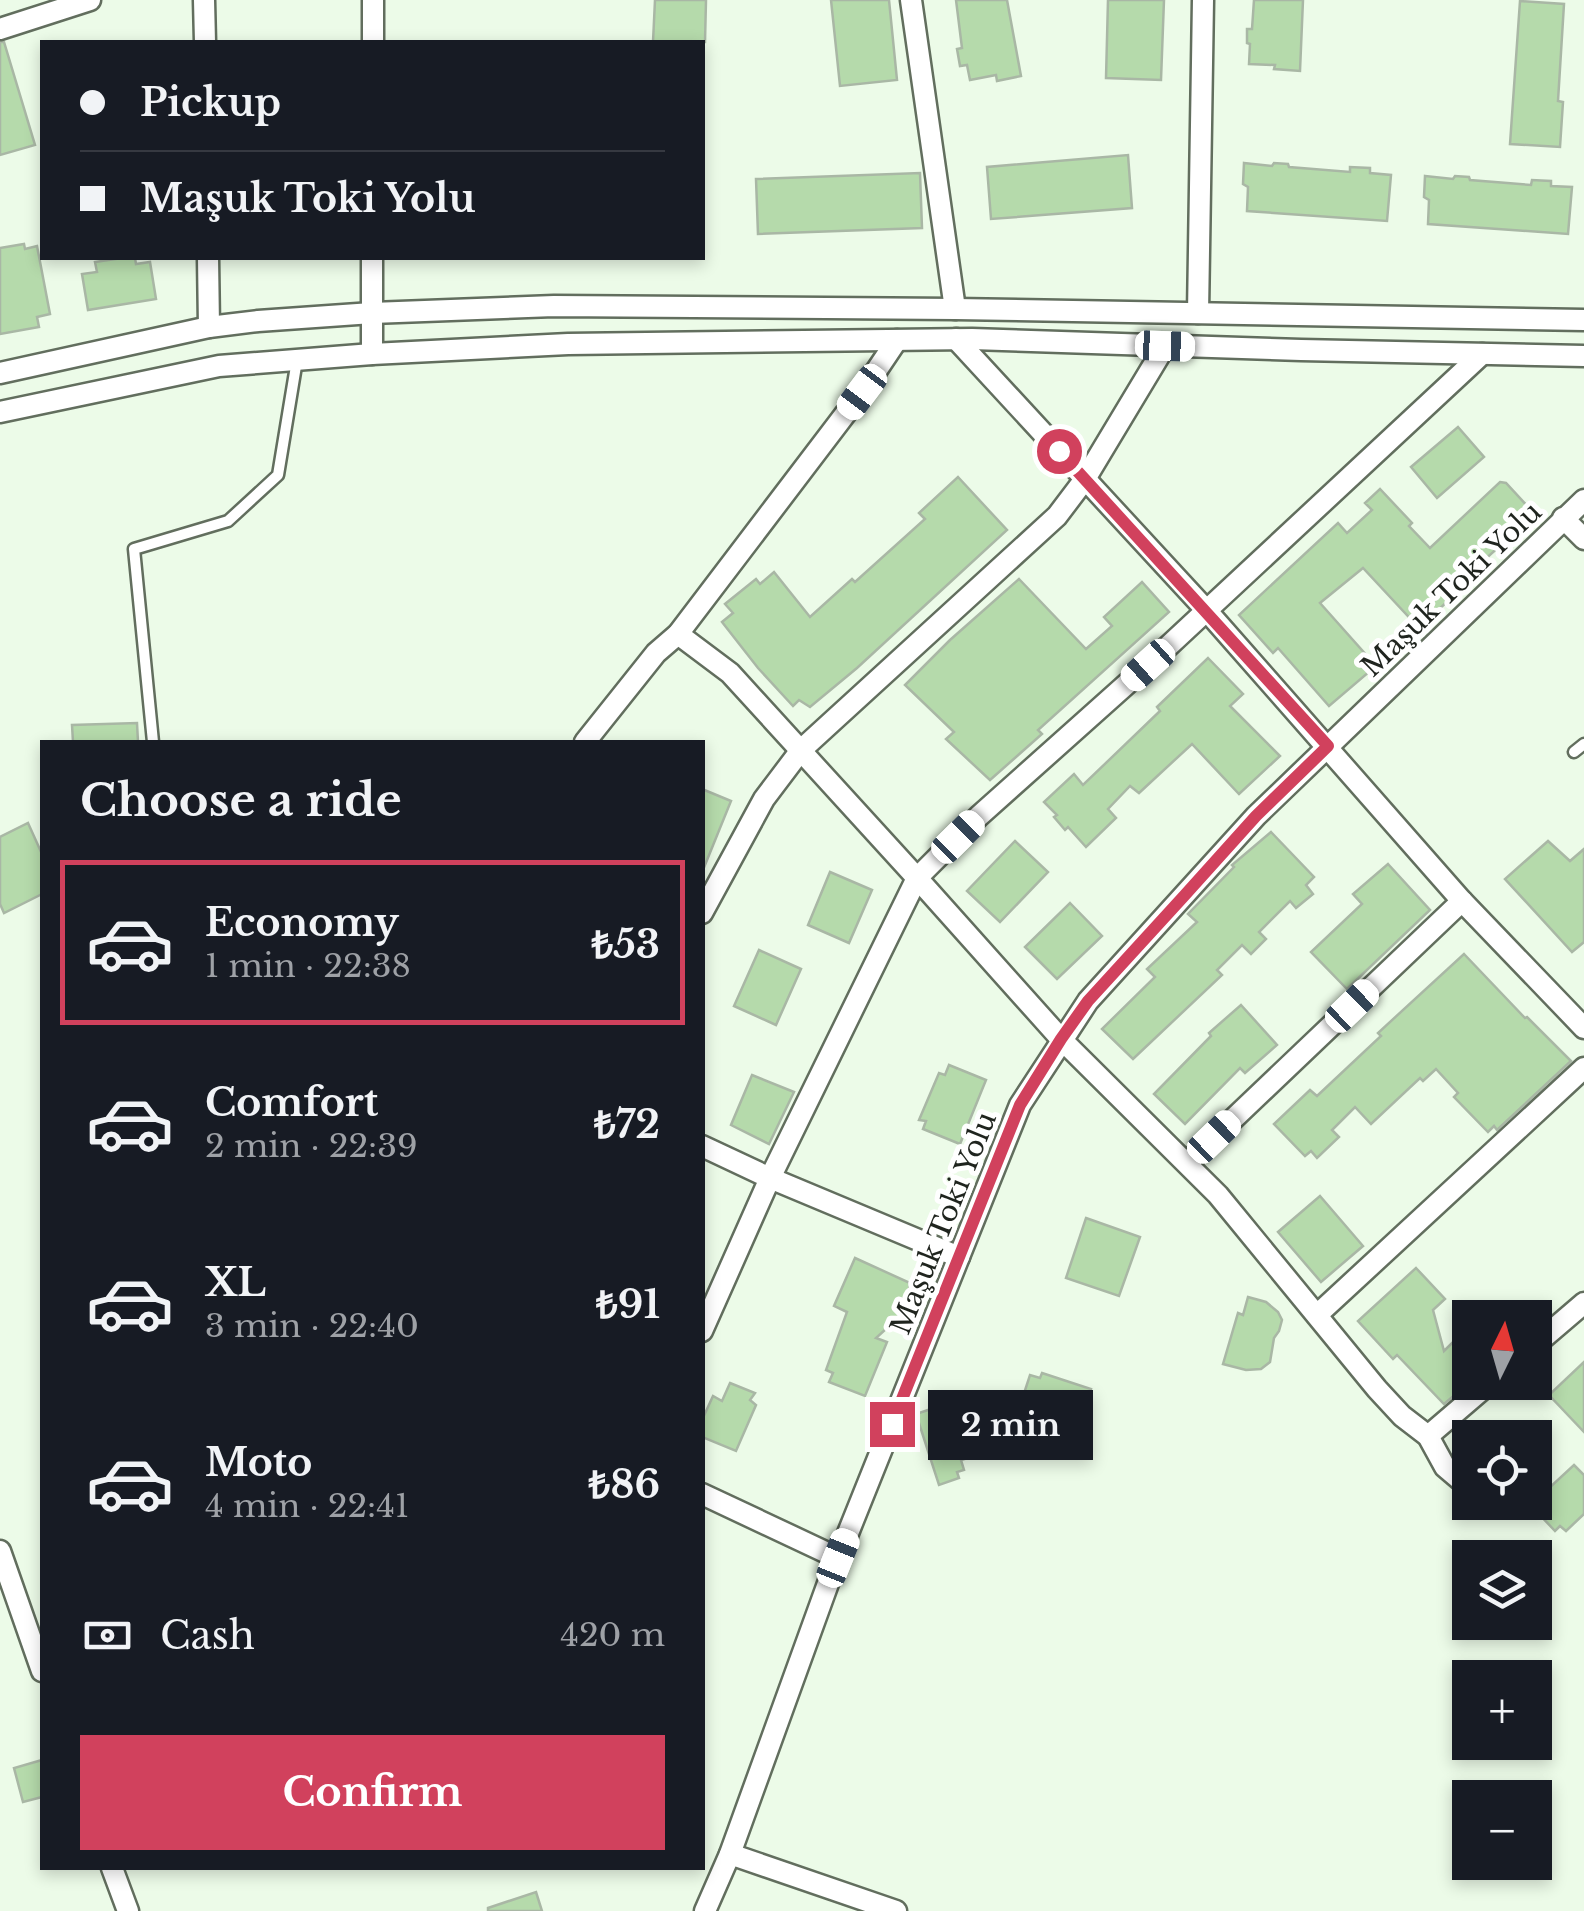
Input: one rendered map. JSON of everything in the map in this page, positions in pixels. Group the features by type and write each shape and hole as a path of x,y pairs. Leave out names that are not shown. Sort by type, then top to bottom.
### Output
{"street":[{"path":"204,0 205,40"},
{"path":"373,40 374,0"},
{"path":"910,0 955,308"},
{"path":"1198,313 1203,0"},
{"path":"0,29 78,2"},
{"path":"208,260 208,327"},
{"path":"372,260 372,354"},
{"path":"0,373 208,327 372,313 554,306 955,308 1584,320"},
{"path":"956,339 1207,611 1462,901 1584,1028"},
{"path":"0,412 219,366 568,344 956,339 1584,356"},
{"path":"587,740 656,654 678,634 897,340"},
{"path":"705,907 764,798 801,750 1057,516 1085,480 1165,346"},
{"path":"705,1324 770,1178 918,878 979,816 1207,611 1482,354"},
{"name":"Maşuk Toki Yolu","path":"706,1911 838,1558 1020,1105 1061,1039 1088,1001 1230,845 1584,500"},
{"path":"1563,518 1584,539"},
{"path":"678,634 730,672 1061,1039 1218,1195 1402,1416 1428,1436 1444,1467 1452,1473"},
{"path":"1187,1163 1462,901"},
{"path":"1317,1316 1584,1068"},
{"path":"705,1147 959,1257"},
{"path":"1552,1330 1584,1303"},
{"path":"1428,1436 1470,1400"},
{"path":"705,1495 838,1558"},
{"path":"2,1563 40,1666"},
{"path":"730,1854 891,1910"},
{"path":"113,1870 128,1911"}],"lane":[{"path":"153,740 134,550 228,521 278,475 297,360"}],"building":[{"path":"655,0 706,0 705,42 653,40"},
{"path":"831,0 889,0 897,80 840,86"},
{"path":"956,0 1007,0 1021,76 997,81 996,75 970,80 967,65 960,66 957,49 962,48"},
{"path":"1108,0 1164,0 1161,80 1106,78"},
{"path":"1254,0 1303,0 1300,71 1249,64 1247,29 1252,29"},
{"path":"1520,1 1564,4 1558,101 1563,102 1560,147 1510,144"},
{"path":"0,42 4,42 35,145 0,155"},
{"path":"1128,155 1132,208 991,219 987,167"},
{"path":"1244,163 1350,172 1350,167 1370,168 1370,173 1391,175 1387,221 1247,211"},
{"path":"920,173 922,228 758,234 756,179"},
{"path":"1425,176 1531,185 1532,180 1551,181 1551,186 1572,187 1568,234 1428,224"},
{"path":"24,244 25,249 37,246 50,314 37,317 39,327 0,334 0,248"},
{"path":"95,262 150,262 156,299 88,310 82,274 97,272"},
{"path":"1458,427 1484,457 1437,498 1411,467"},
{"path":"958,477 1007,530 810,707 799,700 793,706 722,622 733,613 725,604 756,579 760,584 774,572 810,617 925,519 919,513"},
{"path":"1500,482 1506,483 1532,511 1532,517 1461,581 1465,585 1419,628 1363,568 1320,603 1376,666 1329,706 1278,648 1273,653 1239,615 1338,523 1347,533 1372,510 1365,503 1380,489 1430,548"},
{"path":"1019,579 1086,649 1112,626 1104,617 1142,582 1169,612 1038,730 1042,734 990,780 946,739 954,732 905,685"},
{"path":"1208,658 1243,694 1230,706 1280,756 1239,794 1192,744 1139,793 1130,786 1108,809 1116,818 1086,847 1068,827 1065,830 1044,802 1074,774 1083,785"},
{"path":"137,723 138,740 73,740 72,725"},
{"path":"705,790 731,801 705,865"},
{"path":"28,823 40,850 40,895 4,913 0,904 0,837"},
{"path":"1271,832 1314,877 1306,885 1313,894 1296,908 1290,901 1259,932 1266,939 1251,954 1242,945 1217,970 1222,975 1133,1059 1102,1029 1155,977 1147,969 1197,922 1188,914 1232,865"},
{"path":"1015,841 1048,872 1000,922 967,891"},
{"path":"1548,841 1570,861 1584,849 1584,942 1572,952 1505,879"},
{"path":"1388,864 1430,910 1347,989 1311,952 1362,904 1353,894"},
{"path":"830,872 872,890 849,943 808,925"},
{"path":"1070,903 1102,936 1057,979 1025,947"},
{"path":"759,950 801,969 776,1025 734,1006"},
{"path":"1464,954 1571,1061 1497,1130 1494,1126 1488,1132 1454,1097 1458,1093 1436,1069 1423,1081 1420,1078 1371,1124 1355,1107 1332,1130 1339,1137 1317,1158 1311,1151 1305,1156 1274,1124 1310,1090 1317,1096"},
{"path":"1241,1005 1277,1045 1245,1073 1240,1068 1185,1124 1154,1094 1211,1036 1209,1033"},
{"path":"949,1065 986,1080 960,1144 923,1129 926,1121 919,1120 939,1073 945,1075"},
{"path":"752,1075 794,1092 769,1144 731,1125"},
{"path":"1320,1196 1363,1246 1321,1282 1278,1232"},
{"path":"1086,1218 1140,1237 1119,1296 1066,1278"},
{"path":"855,1258 910,1283 907,1303 898,1318 876,1338 887,1342 865,1396 829,1382 833,1373 826,1370 847,1312 834,1306"},
{"path":"1416,1268 1445,1299 1433,1310 1444,1351 1452,1343 1452,1397 1444,1404 1397,1355 1393,1359 1358,1321"},
{"path":"1248,1297 1266,1302 1282,1320 1270,1362 1261,1369 1223,1364 1238,1313 1243,1315"},
{"path":"1584,1362 1584,1432 1552,1398 1552,1392"},
{"path":"1042,1373 1091,1389 1070,1452 1011,1433 1030,1375 1040,1378"},
{"path":"730,1383 755,1393 750,1400 756,1405 736,1451 705,1438 705,1413 713,1396 722,1401"},
{"path":"940,1406 941,1411 946,1409 950,1421 959,1418 972,1457 961,1460 964,1470 957,1472 959,1478 939,1485 916,1414"},
{"path":"1574,1465 1584,1475 1584,1514 1566,1531 1560,1526 1555,1531 1545,1520 1552,1520 1552,1485"},
{"path":"40,1761 40,1798 23,1802 14,1768"},
{"path":"536,1892 542,1911 488,1911 488,1908"}],"route":[{"path":"892,1424 1020,1105 1061,1039 1088,1001 1256,816 1328,746 1059,451"}]}
